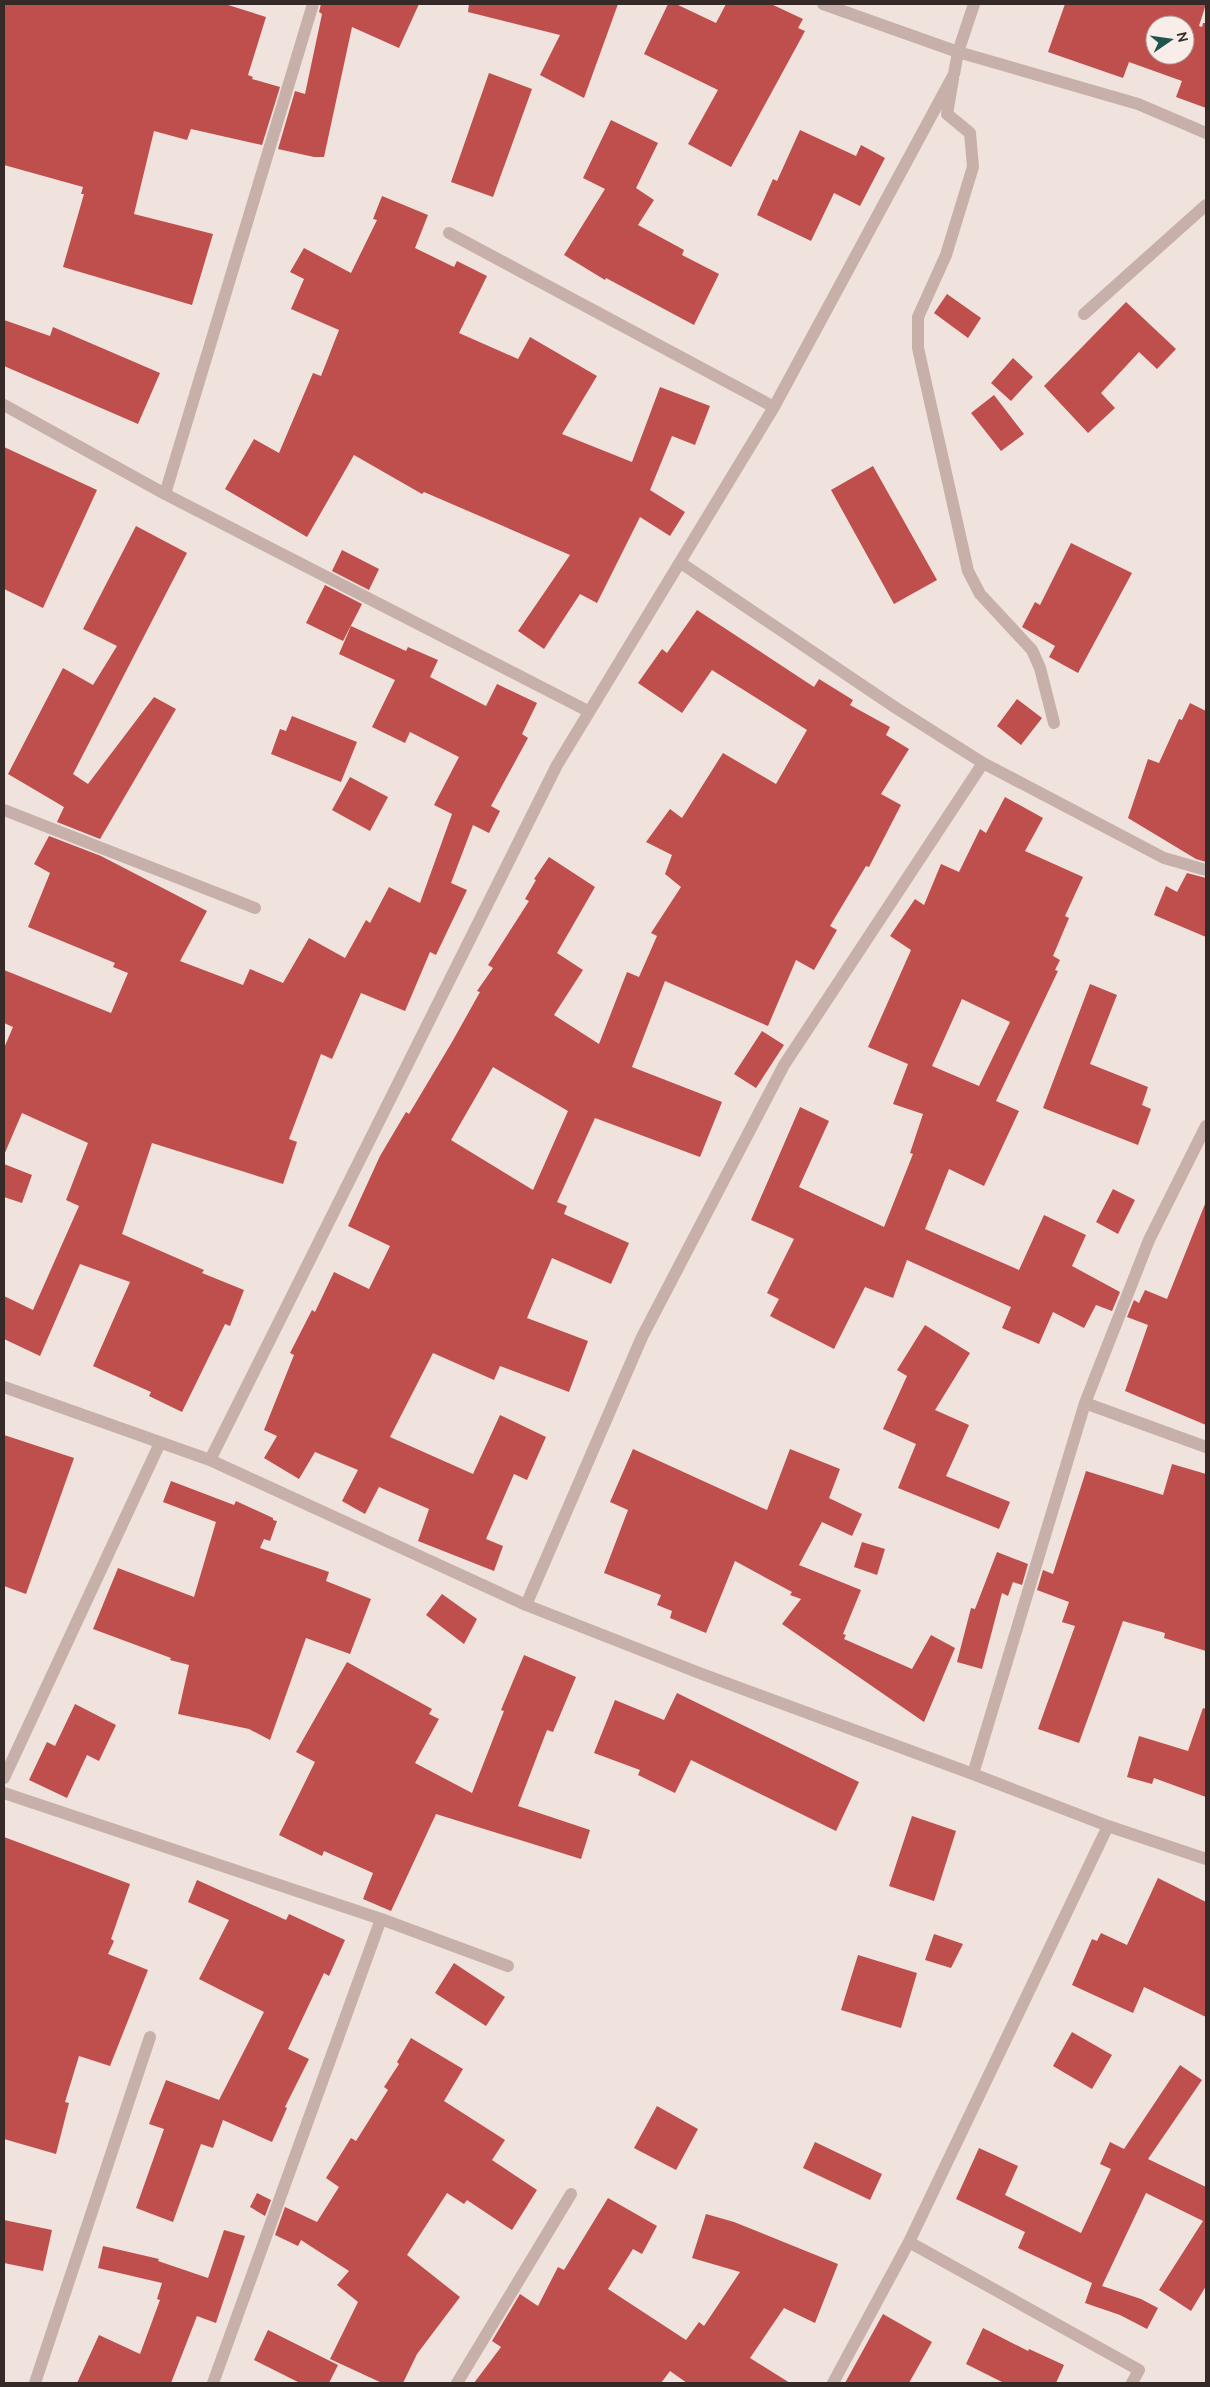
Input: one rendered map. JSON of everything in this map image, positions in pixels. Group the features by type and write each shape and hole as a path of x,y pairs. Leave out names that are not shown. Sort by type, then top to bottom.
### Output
{"street":[{"path":"165,494 313,4"},
{"path":"823,4 958,52 1138,104 1206,133"},
{"path":"974,4 958,52 946,114 970,133 973,167 946,255 918,317 918,348 968,571 980,594 1032,650 1040,668 1054,723"},
{"path":"210,1460 557,765 774,407 954,74"},
{"path":"1084,314 1206,205"},
{"path":"449,233 774,407"},
{"path":"4,405 165,494 588,711"},
{"path":"681,563 896,708 984,763 1164,858 1206,870"},
{"path":"526,1605 642,1337 784,1066 984,763"},
{"path":"4,810 256,908"},
{"path":"973,1774 1085,1403 1149,1240 1206,1126"},
{"path":"4,1387 160,1444 210,1460 526,1605 702,1674 1108,1826 1206,1859"},
{"path":"1085,1403 1206,1447"},
{"path":"4,1778 160,1444"},
{"path":"4,1793 381,1919 508,1966"},
{"path":"833,2383 909,2242 1108,1826"},
{"path":"213,2383 381,1919"},
{"path":"35,2383 150,2037"},
{"path":"457,2383 571,2194"},
{"path":"909,2242 1139,2370 1132,2383"}],"building":[{"path":"4,4 225,4 266,17 248,75 253,77 252,79 280,87 262,145 191,129 187,140 154,131 134,214 213,234 192,305 63,267 84,194 81,194 83,187 4,165"},
{"path":"321,4 419,4 399,48 352,27 324,157 314,157 278,149 295,91 305,94 322,14 319,12"},
{"path":"469,4 618,4 584,98 540,75 560,35 468,12"},
{"path":"668,4 676,4 716,23 726,4 771,4 803,19 798,28 805,31 731,167 688,144 718,90 644,54"},
{"path":"1065,4 1206,4 1199,26 1202,27 1203,23 1206,23 1206,108 1176,97 1182,81 1129,62 1123,78 1048,52"},
{"path":"489,73 532,89 493,197 451,182"},
{"path":"611,120 658,143 636,188 654,200 638,225 684,250 682,255 719,274 694,325 606,278 605,280 564,255 605,189 583,178"},
{"path":"800,130 856,156 861,145 885,158 860,206 834,193 811,241 757,215 773,179 777,181"},
{"path":"382,196 428,215 415,248 454,267 457,261 487,276 459,333 518,359 530,337 597,376 562,434 632,462 660,387 710,406 695,445 672,436 650,490 685,512 670,536 640,517 597,603 580,594 544,649 518,631 570,555 424,492 422,494 354,455 307,537 225,489 254,439 279,453 313,373 321,376 339,330 291,309 304,279 290,272 304,248 351,273 377,220 373,219"},
{"path":"947,294 981,318 968,338 934,313"},
{"path":"1126,302 1176,349 1157,369 1139,352 1101,393 1115,408 1088,433 1044,386"},
{"path":"4,320 50,336 53,327 160,373 138,424 4,366"},
{"path":"1013,358 1033,377 1011,401 991,383"},
{"path":"994,395 1024,434 1001,451 971,413"},
{"path":"4,447 97,490 43,608 4,589"},
{"path":"873,466 937,580 894,604 831,490"},
{"path":"136,526 187,553 73,774 88,784 154,697 176,709 100,839 57,822 64,807 8,774 63,668 93,685 117,646 83,629"},
{"path":"1071,543 1132,573 1078,673 1049,657 1055,646 1022,627 1035,602 1040,605"},
{"path":"342,550 379,569 369,590 332,571"},
{"path":"325,585 362,604 343,641 306,623"},
{"path":"697,610 814,687 819,679 853,700 850,705 890,727 886,735 909,749 881,794 901,805 869,867 866,866 830,926 837,930 814,970 796,960 768,1026 665,981 632,1067 722,1102 700,1157 595,1118 557,1202 567,1206 564,1214 629,1243 611,1284 552,1258 527,1318 588,1341 569,1392 500,1366 494,1380 433,1353 390,1437 473,1474 500,1415 546,1437 527,1480 514,1474 486,1539 503,1546 494,1571 418,1541 429,1509 379,1487 365,1514 342,1501 358,1470 315,1452 299,1479 264,1458 277,1436 264,1430 294,1355 290,1353 312,1310 315,1312 334,1272 369,1289 390,1246 348,1226 380,1156 406,1112 409,1114 452,1042 480,992 477,991 493,968 488,965 529,901 525,899 536,880 534,879 549,857 595,887 557,953 583,970 554,1015 599,1044 627,972 639,977 657,936 651,933 681,887 665,874 672,855 646,842 670,809 682,818 723,753 776,784 807,730 712,670 682,713 638,683 662,649 667,653","holes":["493,1067 568,1111 533,1190 451,1140"]},
{"path":"351,626 406,651 408,647 438,660 430,677 486,706 497,684 537,703 522,734 528,738 491,806 500,811 489,833 473,825 451,883 467,890 436,955 430,952 405,1011 361,993 332,1059 321,1054 289,1139 297,1142 283,1184 152,1143 122,1234 204,1270 202,1273 244,1290 230,1326 225,1324 182,1412 149,1396 151,1392 93,1366 130,1282 80,1264 40,1356 4,1339 4,1296 33,1310 79,1206 66,1200 88,1143 22,1113 4,1155 4,1048 13,1027 4,1023 4,970 111,1013 128,973 113,967 115,963 28,927 50,873 34,864 49,836 101,856 207,911 180,961 243,985 250,969 283,983 309,938 345,958 366,920 370,923 389,887 420,903 452,814 434,805 459,757 410,732 405,743 372,727 395,680 339,654"},
{"path":"1017,699 1042,718 1021,745 997,726"},
{"path":"1190,703 1206,711 1206,862 1196,859 1128,818 1148,759 1159,763 1179,719 1182,720"},
{"path":"292,716 357,742 341,782 271,754 280,729 286,731"},
{"path":"350,777 388,797 370,831 332,810"},
{"path":"1005,797 1043,818 1025,851 1083,877 1065,916 1069,918 1053,956 1060,960 1055,970 1058,971 996,1101 1019,1111 984,1186 949,1169 925,1229 1019,1270 1044,1215 1086,1235 1072,1266 1120,1292 1112,1311 1096,1305 1084,1328 1053,1312 1039,1344 1002,1328 1011,1307 907,1260 893,1298 865,1287 834,1349 770,1316 779,1299 767,1293 794,1239 751,1220 800,1107 829,1121 799,1187 884,1227 913,1154 910,1153 923,1114 893,1104 908,1064 868,1047 911,950 890,936 915,899 924,905 941,864 959,872 980,829 986,833","holes":["962,999 1010,1022 979,1086 932,1066"]},
{"path":"1187,873 1206,878 1206,937 1154,915 1166,886 1177,892"},
{"path":"1090,984 1117,995 1090,1064 1148,1087 1142,1105 1151,1109 1138,1145 1043,1108"},
{"path":"762,1031 784,1045 756,1088 734,1074"},
{"path":"4,1164 32,1175 22,1203 4,1197"},
{"path":"1113,1189 1135,1200 1118,1234 1096,1222"},
{"path":"1205,1204 1206,1425 1125,1391 1148,1325 1127,1317 1134,1300 1139,1303 1145,1290 1167,1299"},
{"path":"925,1325 970,1353 935,1410 969,1425 946,1476 1010,1502 999,1529 898,1488 916,1444 883,1429 907,1376 897,1370"},
{"path":"4,1435 74,1458 26,1594 4,1586"},
{"path":"633,1449 767,1510 790,1449 840,1469 829,1498 862,1514 852,1536 822,1522 799,1565 861,1590 843,1634 846,1635 844,1639 912,1669 931,1635 955,1648 924,1722 782,1624 801,1599 790,1595 792,1592 735,1561 706,1633 670,1618 672,1611 657,1605 661,1595 604,1573 628,1510 610,1502"},
{"path":"1172,1464 1206,1474 1206,1651 1164,1638 1165,1633 1123,1621 1079,1743 1038,1729 1075,1626 1062,1622 1069,1602 1037,1590 1043,1570 1053,1574 1086,1471 1163,1495"},
{"path":"171,1481 234,1505 236,1501 273,1518 273,1520 277,1521 270,1541 264,1539 260,1548 329,1572 326,1581 371,1599 350,1654 306,1638 270,1740 249,1729 178,1714 189,1665 170,1660 171,1658 93,1629 118,1568 194,1597 216,1522 163,1502"},
{"path":"862,1542 885,1549 877,1575 854,1567"},
{"path":"997,1552 1028,1564 1022,1585 1013,1582 1008,1596 1002,1593 982,1669 957,1662 971,1608 975,1609"},
{"path":"442,1594 477,1619 464,1644 426,1615"},
{"path":"524,1655 576,1677 553,1732 547,1730 518,1806 590,1830 581,1859 436,1814 391,1911 363,1899 373,1873 324,1851 322,1856 279,1835 315,1762 296,1752 347,1662 432,1709 429,1714 439,1719 415,1763 472,1793 504,1711 501,1710"},
{"path":"677,1693 859,1782 836,1831 691,1760 675,1793 638,1775 640,1770 594,1753 615,1700 664,1720"},
{"path":"75,1704 116,1725 99,1761 87,1755 67,1798 29,1780 47,1742 55,1746"},
{"path":"1203,1708 1206,1709 1206,1797 1154,1778 1152,1784 1127,1777 1139,1736 1188,1751"},
{"path":"912,1816 956,1831 934,1901 889,1886"},
{"path":"4,1837 130,1884 111,1939 114,1941 108,1954 148,1970 110,2066 79,2056 65,2102 69,2103 56,2154 4,2139"},
{"path":"1158,1878 1206,1902 1206,2017 1144,1987 1133,2013 1072,1985 1092,1939 1097,1941 1101,1933 1127,1945"},
{"path":"197,1880 286,1920 289,1914 345,1940 329,1976 324,1973 288,2049 309,2059 285,2107 287,2108 272,2142 223,2120 213,2148 201,2144 173,2222 136,2208 164,2129 149,2124 166,2080 219,2100 264,2012 199,1979 229,1920 188,1902"},
{"path":"934,1934 963,1944 951,1968 925,1960"},
{"path":"858,1955 917,1973 901,2028 841,2010"},
{"path":"454,1963 505,1997 486,2026 435,1993"},
{"path":"1072,2032 1112,2055 1092,2089 1053,2066"},
{"path":"411,2038 463,2069 444,2101 505,2140 492,2160 537,2190 512,2230 467,2200 464,2204 447,2193 407,2255 460,2297 417,2354 403,2383 382,2383 330,2359 358,2302 337,2285 349,2271 301,2240 298,2246 275,2235 285,2207 317,2222 339,2187 326,2178 351,2138 356,2141 388,2090 384,2087 399,2064 397,2062"},
{"path":"1180,2065 1202,2080 1148,2159 1206,2187 1206,2286 1191,2311 1159,2290 1203,2221 1146,2193 1102,2286 1141,2299 1158,2308 1147,2329 1120,2315 1085,2303 1092,2283 1018,2248 1025,2232 956,2199 979,2148 1018,2166 1005,2195 1081,2233 1111,2169 1100,2164 1110,2142 1124,2149"},
{"path":"657,2106 698,2129 676,2170 634,2148"},
{"path":"815,2142 882,2174 870,2200 803,2168"},
{"path":"257,2193 271,2200 265,2216 250,2207"},
{"path":"608,2198 657,2226 642,2254 633,2249 608,2289 686,2340 699,2322 704,2326 740,2272 692,2258 706,2214 734,2222 838,2264 815,2323 784,2308 750,2358 790,2383 687,2383 670,2371 661,2383 474,2383 501,2347 492,2341 520,2294 538,2306 558,2267 564,2270"},
{"path":"4,2220 52,2230 43,2271 4,2263"},
{"path":"224,2230 245,2236 216,2323 197,2316 171,2383 77,2383 99,2335 140,2354 160,2300 157,2299 162,2283 98,2268 103,2246 159,2259 158,2261 208,2278"},
{"path":"883,2314 932,2342 909,2383 845,2383"},
{"path":"983,2328 1028,2351 1029,2349 1064,2365 1056,2383 1004,2383 966,2364"},
{"path":"268,2330 338,2365 329,2383 300,2383 254,2360"}]}
